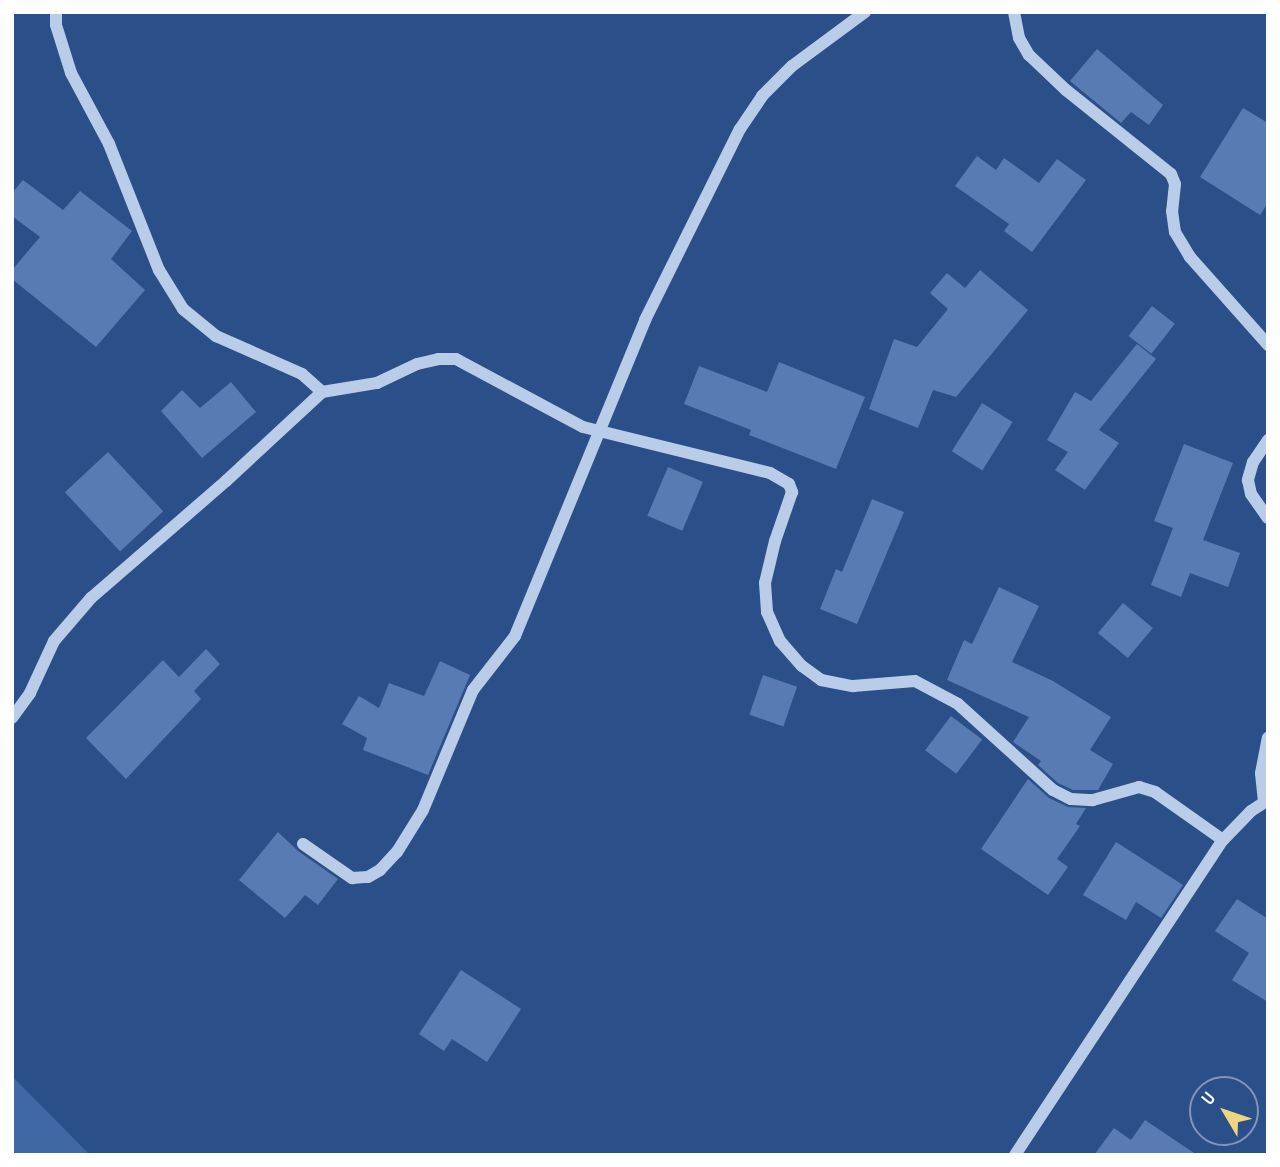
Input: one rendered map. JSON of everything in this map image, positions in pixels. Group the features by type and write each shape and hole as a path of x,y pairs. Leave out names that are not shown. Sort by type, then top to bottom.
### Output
{"street":[{"path":"56,12 56,24 71,73 109,144 159,270 183,309 216,336 302,374 322,392"},
{"path":"303,844 352,878 368,877 380,870 397,852 423,810 472,690 515,636 597,431 645,320 750,111 792,66 865,12"},
{"path":"1014,12 1019,38 1029,55 1066,90 1171,174 1175,184 1172,211 1175,232 1190,257 1268,345"},
{"path":"12,718 30,693 54,641 91,598 226,481 322,392 377,383 417,364 438,359 456,359 583,427 770,473 789,484 791,502 775,541 765,583 767,612 780,641 802,666 821,680 853,686 915,681 958,704 1053,790 1071,799 1093,800 1139,786 1155,792 1223,840"},
{"path":"1268,440 1253,461 1248,480 1251,494 1268,519"},
{"path":"1015,1155 1223,840 1266,801 1261,774 1268,738"}],"shaded area":[{"path":"12,1076 90,1155 12,1155"}],"building":[{"path":"1097,49 1163,105 1149,125 1131,112 1121,123 1070,81"},
{"path":"1243,108 1268,123 1268,203 1260,215 1200,177"},
{"path":"977,156 996,170 1004,158 1039,183 1057,159 1086,180 1032,252 1004,231 1009,224 955,186"},
{"path":"23,180 63,210 80,191 132,231 111,259 145,290 96,347 12,279 12,270 40,237 12,216 12,193"},
{"path":"980,270 1028,310 956,397 933,390 918,428 869,409 894,339 917,347 948,309 930,293 947,273 965,288"},
{"path":"1152,306 1175,324 1151,354 1129,336"},
{"path":"1137,344 1156,359 1099,430 1119,443 1085,490 1055,470 1068,452 1047,440 1075,392 1091,401"},
{"path":"779,362 865,397 836,469 749,435 751,430 684,404 699,366 767,392"},
{"path":"231,382 256,412 202,458 161,411 182,390 200,408"},
{"path":"982,403 1013,422 982,470 952,451"},
{"path":"1184,444 1233,463 1203,540 1240,553 1228,587 1190,573 1181,597 1151,585 1173,528 1154,521"},
{"path":"108,452 163,511 120,551 65,492"},
{"path":"668,467 703,482 682,531 647,516"},
{"path":"872,499 904,512 857,624 820,609 836,569 842,572"},
{"path":"999,587 1039,606 1012,662 1053,681 1111,717 1090,750 1113,764 1098,790 1073,790 1058,783 1038,765 1041,761 1013,742 1029,717 947,680 964,640 972,644"},
{"path":"1123,603 1153,628 1128,658 1098,633"},
{"path":"206,649 220,664 194,691 201,699 126,779 86,738 163,660 179,677"},
{"path":"440,661 470,675 428,775 363,750 367,738 342,724 359,696 379,708 389,683 424,696"},
{"path":"763,675 797,687 783,726 749,715"},
{"path":"951,716 982,739 956,774 925,750"},
{"path":"1028,779 1049,798 1068,807 1086,808 1076,824 1080,826 1057,859 1068,867 1048,895 981,849"},
{"path":"278,832 298,851 338,879 318,905 305,895 285,918 239,880"},
{"path":"1116,842 1183,885 1161,918 1136,902 1126,920 1083,895"},
{"path":"1237,899 1268,919 1268,1002 1232,980 1249,953 1215,931"},
{"path":"461,970 521,1009 487,1062 452,1039 444,1051 419,1034"},
{"path":"1145,1120 1197,1155 1094,1155 1114,1128 1131,1140"}]}
